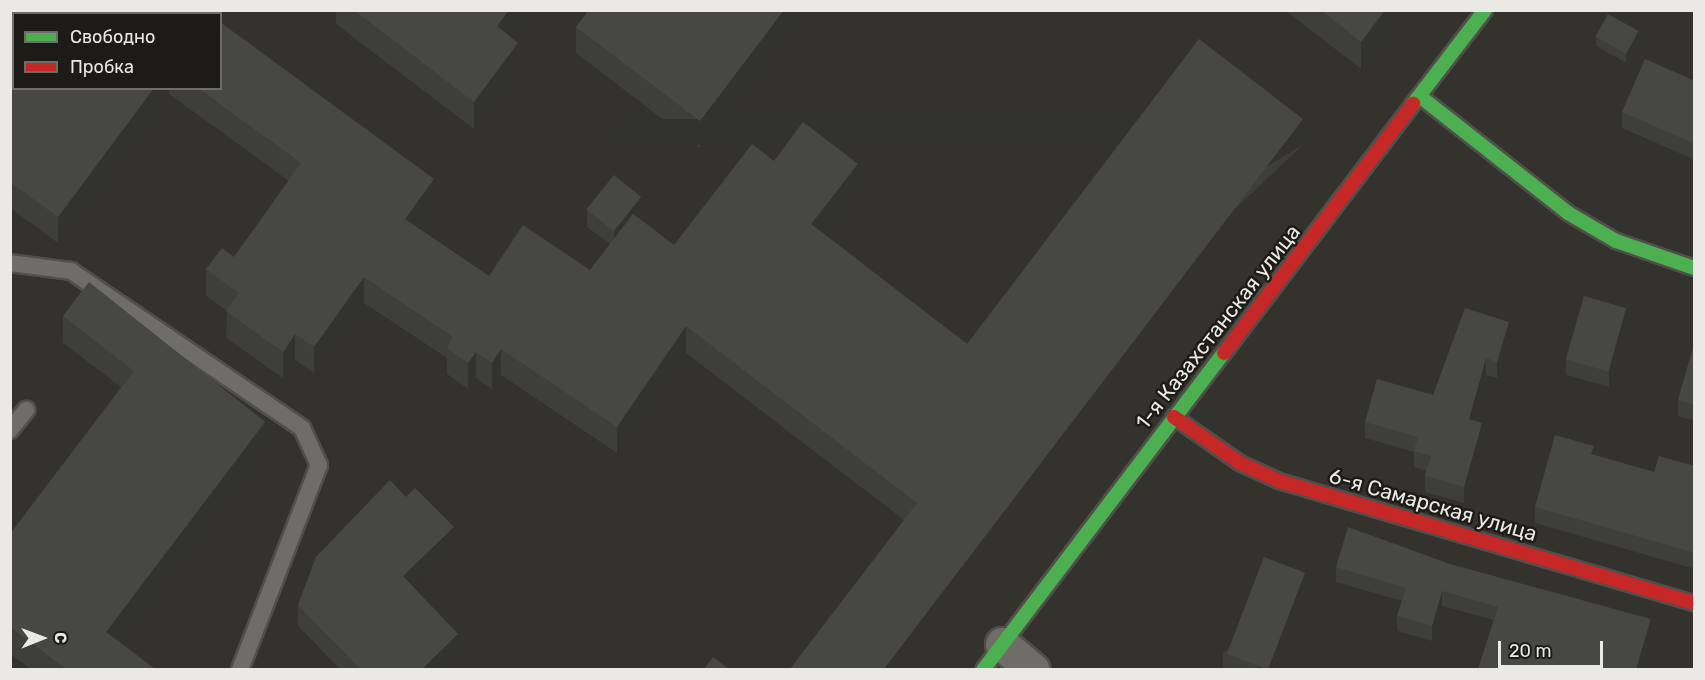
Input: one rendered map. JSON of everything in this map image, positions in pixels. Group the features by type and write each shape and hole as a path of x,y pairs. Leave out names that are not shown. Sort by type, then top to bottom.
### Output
{"street":[{"name":"1-я Казахстанская улица","path":"992,657 1174,417 1422,98 1485,10"},
{"path":"1422,98 1568,213 1616,241 1695,268"},
{"name":"6-я Самарская улица","path":"1174,417 1240,463 1280,481 1695,603"},
{"path":"992,657 1033,669"}],"lane":[{"path":"10,262 71,271 302,428 319,465 240,669"},
{"path":"10,430 26,410"}],"building":[{"path":"10,10 205,10 207,12 12,12 12,46 10,45"},
{"path":"354,10 509,10 497,26 518,43 474,102"},
{"path":"589,10 784,10 700,121 576,27"},
{"path":"1321,10 1385,10 1361,42"},
{"path":"1608,14 1639,31 1626,54 1595,37"},
{"path":"222,23 434,179 405,219 489,276 523,225 590,270 633,214 674,245 752,144 774,161 803,122 858,164 811,224 967,344 1199,39 1303,119 884,669 790,669 917,503 686,326 617,427 501,349 492,363 476,352 468,363 447,348 453,337 364,277 314,347 295,334 283,352 226,311 239,293 206,269 222,248 234,257 301,163 201,90 222,90"},
{"path":"12,58 12,90 153,90 58,217 10,182 10,60"},
{"path":"1645,59 1695,81 1695,144 1622,112"},
{"path":"614,175 641,197 614,231 586,209"},
{"path":"89,282 265,422 106,632 155,669 66,669 10,627 10,534 134,371 63,316"},
{"path":"1584,296 1626,308 1608,372 1566,359"},
{"path":"1465,308 1509,322 1497,362 1486,358 1469,419 1482,423 1464,487 1425,476 1431,456 1414,451 1418,437 1365,422 1377,379 1433,395"},
{"path":"1695,341 1695,405 1678,400"},
{"path":"1555,435 1594,446 1591,454 1654,472 1659,456 1695,466 1695,553 1535,507"},
{"path":"390,480 406,497 415,488 454,527 403,576 458,634 422,669 360,669 298,605 316,557"},
{"path":"1348,527 1450,564 1651,619 1636,669 1478,669 1498,607 1442,591 1432,626 1397,616 1406,588 1336,567"},
{"path":"1264,557 1305,573 1268,670 1227,654"},
{"path":"713,657 729,669 704,669"}],"traffic: fast":[{"path":"1413,104 1485,10"},
{"path":"1422,98 1568,213 1616,241 1694,268"},
{"path":"983,670 1224,353"}],"traffic: jam":[{"path":"1224,353 1413,104"},
{"path":"1174,417 1240,463 1279,481 1694,603"}]}
